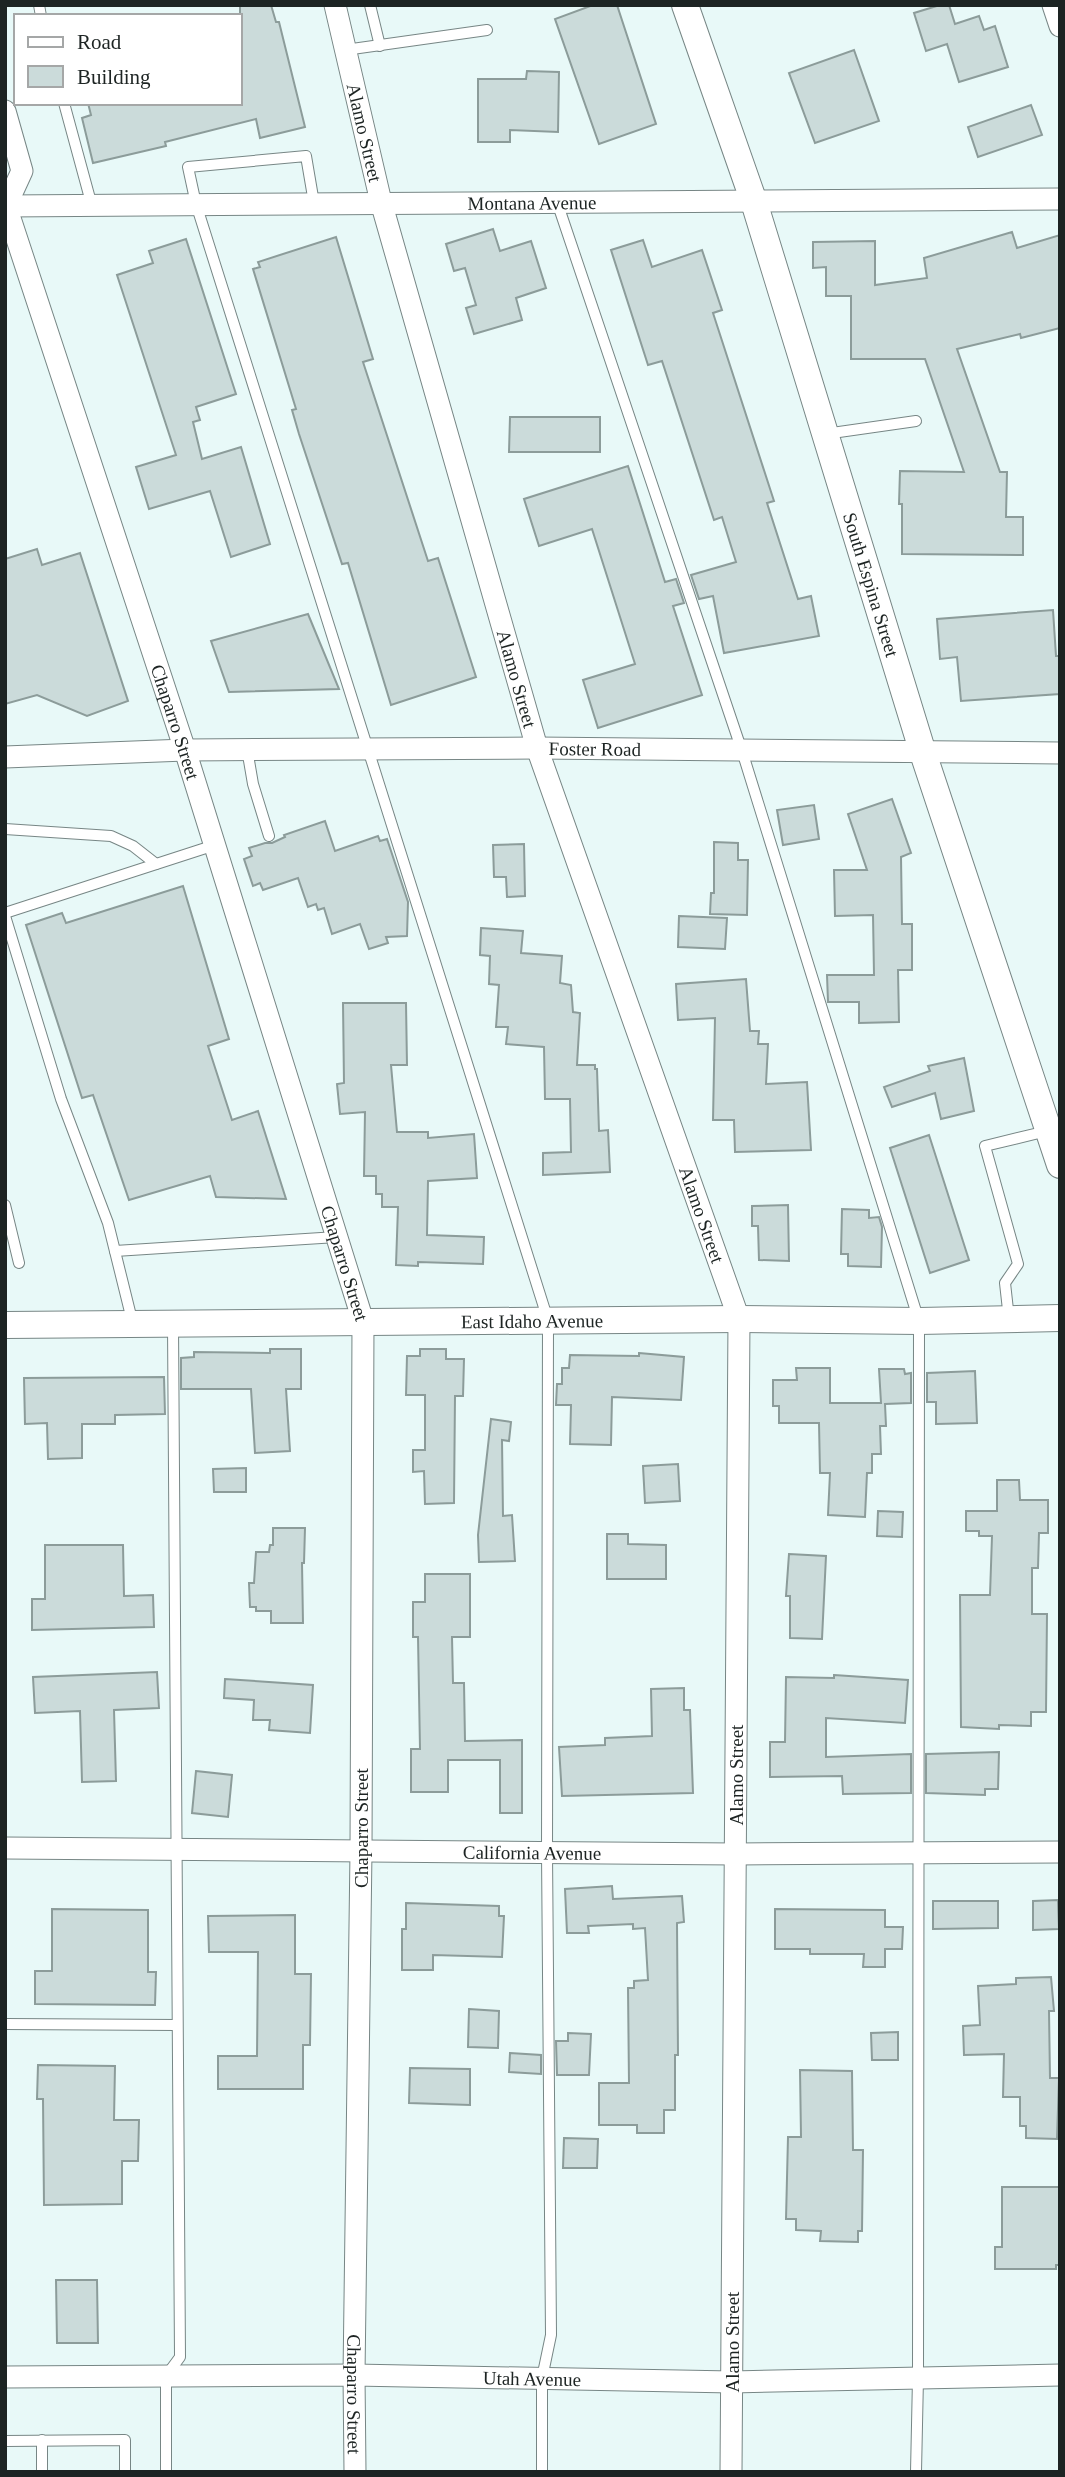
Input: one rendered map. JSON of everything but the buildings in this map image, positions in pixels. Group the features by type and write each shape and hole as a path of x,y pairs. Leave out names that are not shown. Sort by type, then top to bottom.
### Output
{"street":[{"name":"Alamo Street","path":"335,5 381,202 537,748 739,1319 731,2472"},
{"name":"South Espina Street","path":"685,5 754,202 923,753 1060,1165"},
{"path":"1053,5 1060,26"},
{"path":"5,111 22,171 6,206"},
{"name":"Montana Avenue","path":"6,206 1060,198"},
{"name":"Chaparro Street","path":"6,206 185,750 363,1321 355,2472"},
{"name":"Foster Road","path":"5,757 247,749 537,748 1060,753"},
{"name":"East Idaho Avenue","path":"5,1325 1060,1318"},
{"name":"California Avenue","path":"5,1848 736,1854 1060,1853"},
{"name":"Utah Avenue","path":"5,2377 354,2375 732,2382 1060,2375"}],"lane":[{"path":"370,5 380,46"},
{"path":"345,50 487,30"},
{"path":"66,105 92,206"},
{"path":"314,203 306,156 188,167 196,204 548,1320 547,1853 551,2335 542,2378 542,2472"},
{"path":"556,202 742,751 919,1321 920,1853 916,2472"},
{"path":"825,434 916,421"},
{"path":"247,749 253,784 269,836"},
{"path":"5,829 111,836 132,846 156,864"},
{"path":"133,1324 107,1223 61,1099 5,915 215,845"},
{"path":"1009,1319 1004,1283 1018,1264 985,1146 1049,1131"},
{"path":"5,1205 19,1263"},
{"path":"115,1251 337,1237"},
{"path":"166,2472 166,2376 180,2357 173,1324"},
{"path":"5,2024 177,2025"},
{"path":"42,2440 43,2472"},
{"path":"5,2441 125,2440 125,2472"}]}
